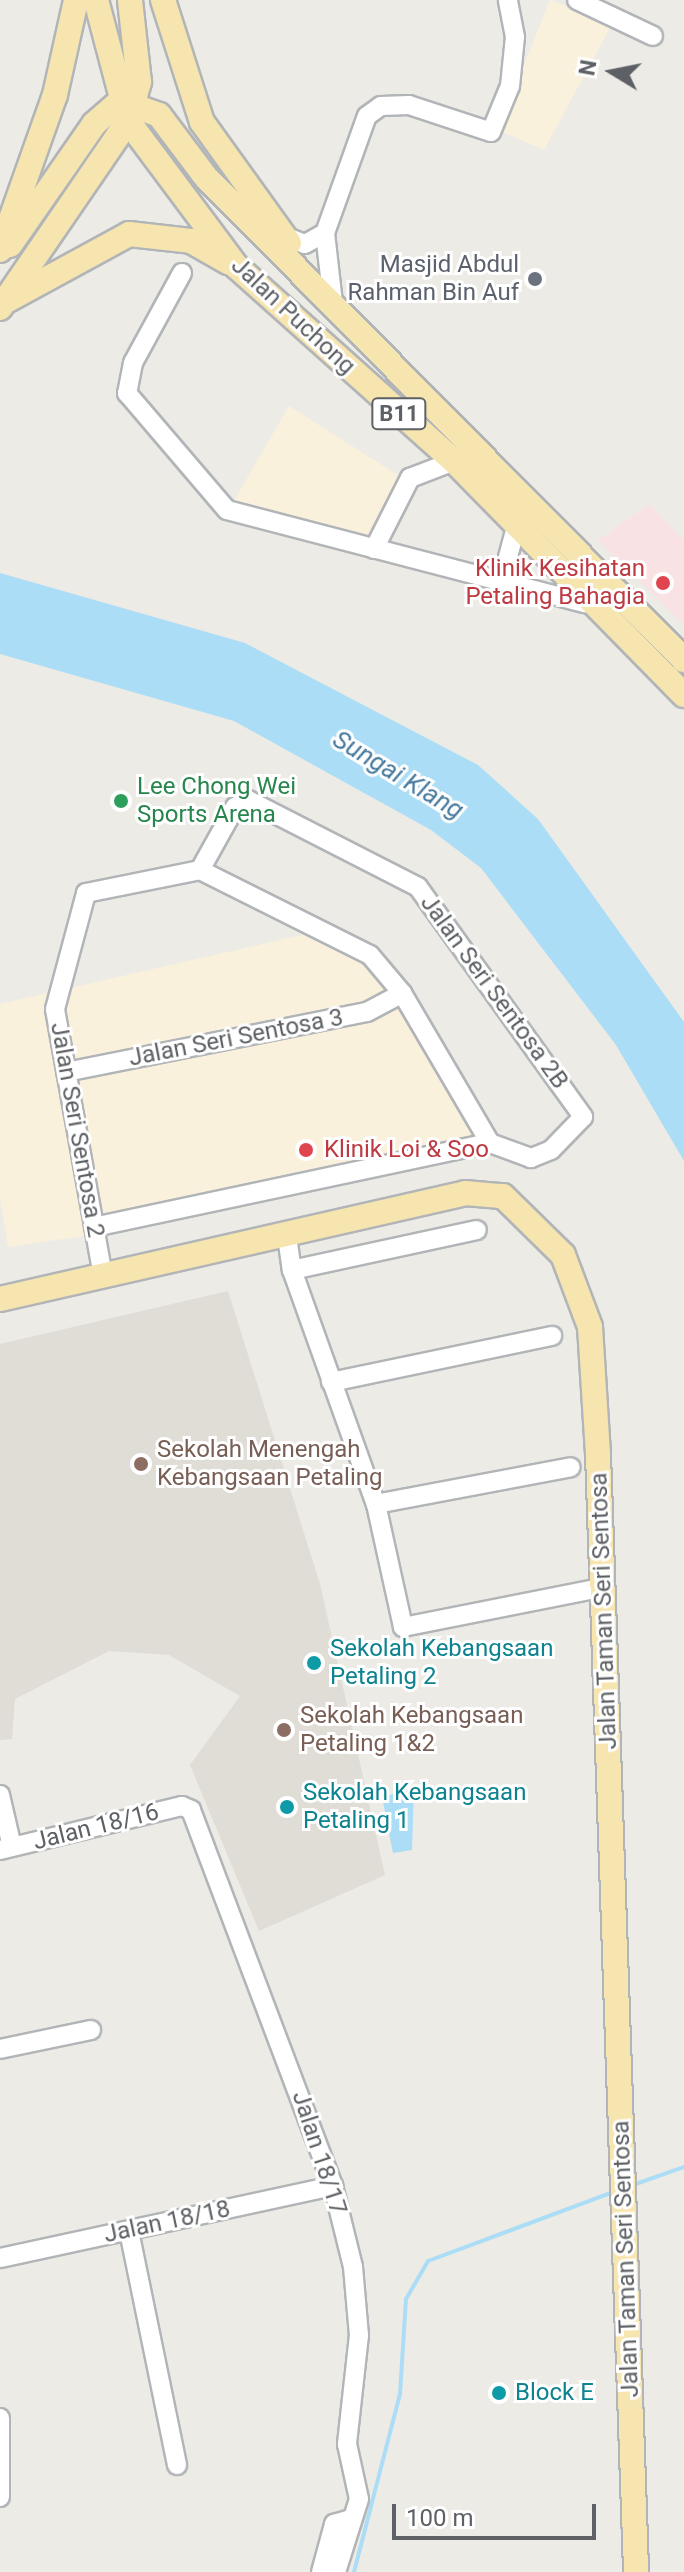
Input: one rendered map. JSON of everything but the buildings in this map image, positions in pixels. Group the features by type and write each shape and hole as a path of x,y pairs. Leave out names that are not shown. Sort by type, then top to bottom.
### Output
{"main road":[{"path":"0,250 55,95 76,0"},
{"path":"96,0 128,108"},
{"path":"2,305 128,108 130,0"},
{"path":"163,0 202,122 284,236 312,281"},
{"path":"0,260 94,124 128,108"},
{"name":"Jalan Puchong","path":"128,108 237,267 454,461 585,603 684,695"},
{"name":"Jalan Puchong","path":"128,108 159,115 205,176 684,660"},
{"path":"2,305 129,234 191,241 237,267"},
{"name":"Jalan Taman Seri Sentosa","path":"0,1299 484,1192 503,1196 546,1232 579,1290 590,1327 605,1587 636,2572"}],"street":[{"path":"333,303 325,233 358,133 381,106 409,105 491,132 510,86 515,37 508,0"},
{"path":"577,0 653,36"},
{"path":"284,236 305,244 325,233"},
{"path":"182,273 133,363 127,393 227,510 585,603"},
{"path":"374,549 410,478 454,461"},
{"path":"501,583 516,527"},
{"name":"Jalan Seri Sentosa 2B","path":"200,870 235,807 248,800 418,887 583,1117 551,1150 531,1158 490,1143"},
{"path":"94,1227 490,1143 402,993 370,955 200,870"},
{"name":"Jalan Seri Sentosa 2","path":"103,1276 55,1009 86,893 200,870"},
{"name":"Jalan Seri Sentosa 3","path":"66,1072 367,1012 402,993"},
{"path":"292,1270 477,1230"},
{"path":"287,1236 292,1270 376,1504 403,1627 605,1587"},
{"path":"331,1382 552,1336"},
{"path":"376,1504 571,1467"},
{"path":"0,1795 6,1848"},
{"name":"Jalan 18/16","path":"6,1848 182,1806 191,1810"},
{"name":"Jalan 18/17","path":"191,1810 333,2186 357,2292 347,2444 354,2515"},
{"path":"0,2049 91,2030"},
{"name":"Jalan 18/18","path":"0,2258 333,2186"},
{"path":"129,2231 177,2465"},
{"path":"0,2418 0,2497"},
{"path":"321,2572 334,2524 354,2515"},
{"path":"336,2572 354,2515"}],"shaded area":[{"path":"550,0 613,22 544,150 498,130"},
{"path":"289,406 404,479 371,542 231,506"},
{"name":"Klinik Kesihatan Petaling Bahagia","path":"650,504 684,541 684,625 598,540"},
{"path":"315,932 384,974 482,1138 91,1235 8,1247 0,1198 0,1004"},
{"name":"Sekolah Menengah Kebangsaan Petaling","path":"228,1291 320,1584 385,1875 259,1931 190,1765 240,1696 169,1655 109,1651 15,1699 12,1739 0,1740 0,1344"}],"water":[{"name":"Sungai Klang","path":"0,573 245,643 478,765 538,819 684,1022 684,1161 616,1045 481,868 431,830 234,721 0,654"},
{"path":"414,1789 412,1850 393,1853 382,1797"}],"waterway":[{"path":"630,2186 684,2167"},
{"path":"354,2572 400,2394 406,2299 428,2261 614,2192"}],"place":[{"name":"Masjid Abdul Rahman Bin Auf","path":"535,279"},
{"name":"Klinik Kesihatan Petaling Bahagia","path":"663,583"},
{"name":"Lee Chong Wei Sports Arena","path":"121,801"},
{"name":"Klinik Loi & Soo","path":"306,1150"},
{"name":"Sekolah Menengah Kebangsaan Petaling","path":"141,1464"},
{"name":"Sekolah Kebangsaan Petaling 2","path":"314,1663"},
{"name":"Sekolah Kebangsaan Petaling 1&2","path":"284,1730"},
{"name":"Sekolah Kebangsaan Petaling 1","path":"287,1807"},
{"name":"Block E","path":"499,2393"}]}
